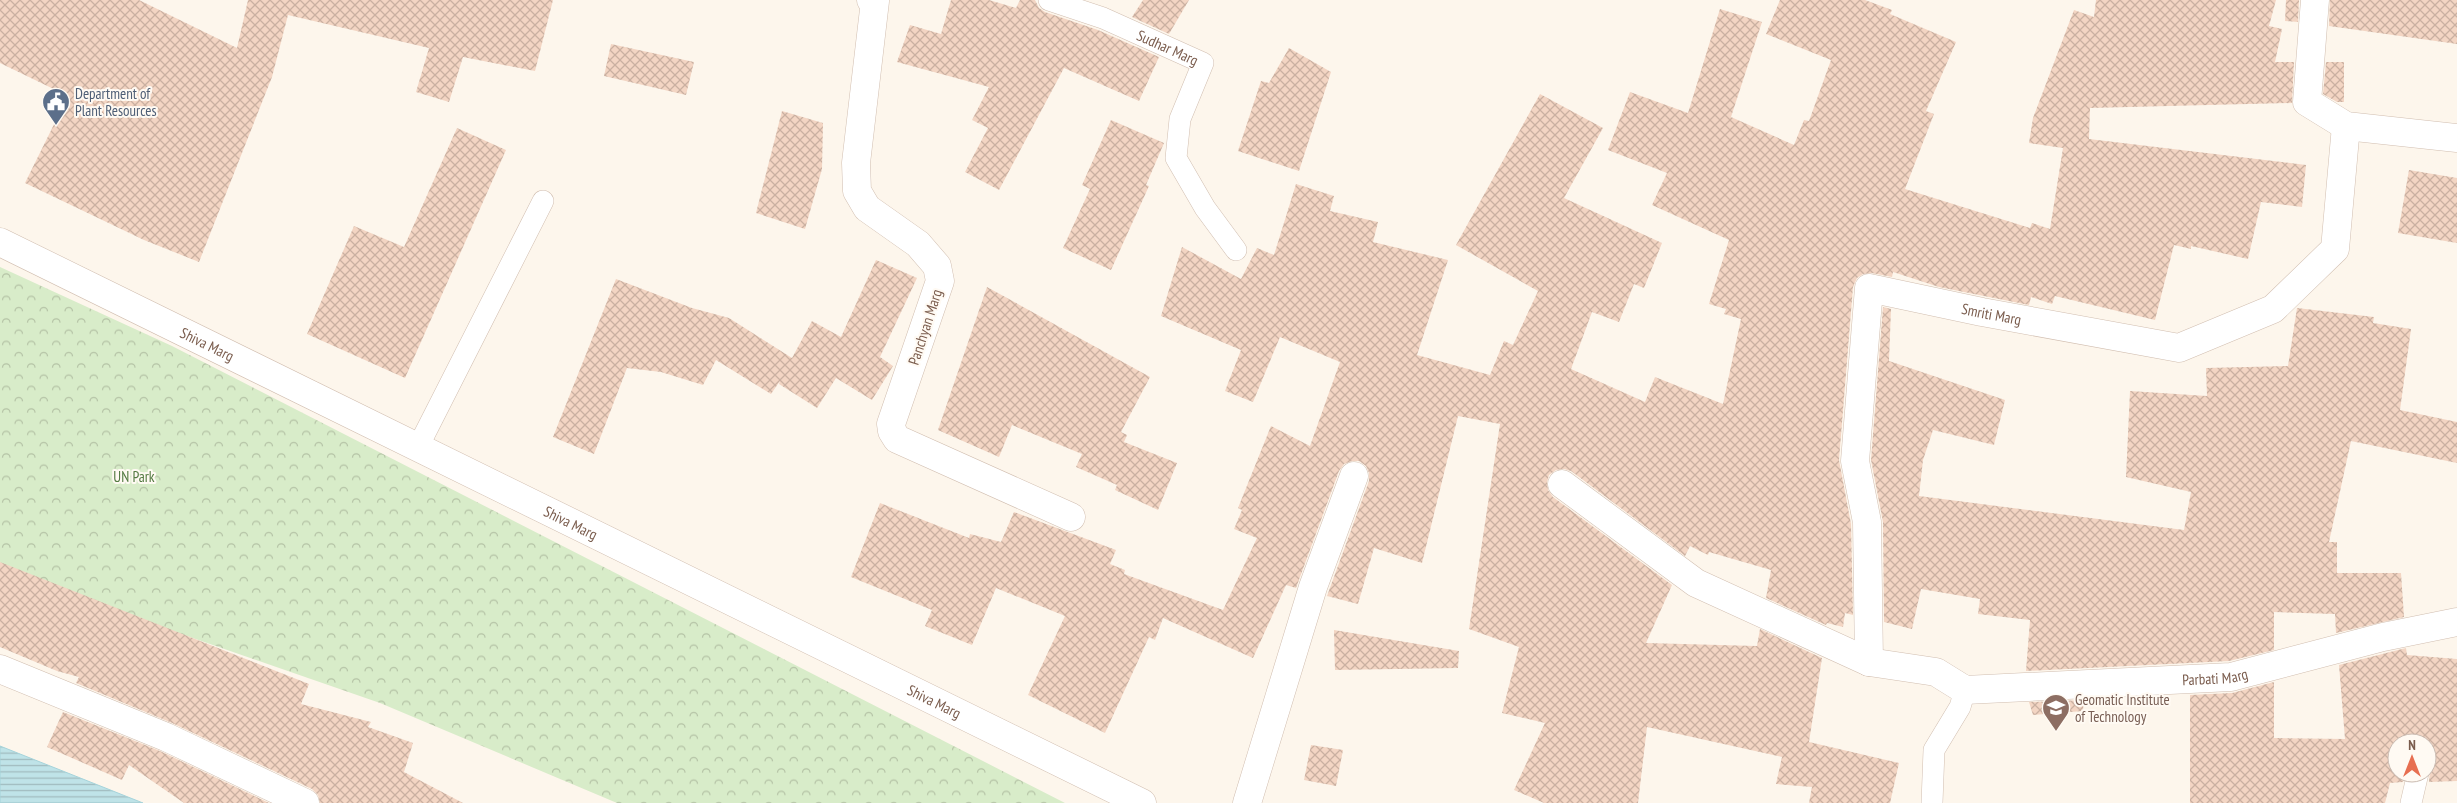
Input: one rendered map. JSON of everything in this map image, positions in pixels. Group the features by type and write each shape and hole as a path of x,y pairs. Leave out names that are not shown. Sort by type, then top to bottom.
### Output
{"street":[{"name":"Panchyan Marg","path":"871,0 875,1 856,162 857,191 867,208 918,244 937,266 940,282 891,424 892,431 897,439 1071,517"},
{"path":"2315,0 2307,102 2346,126 2457,138"},
{"name":"Smriti Marg","path":"1869,662 1867,522 1855,461 1869,288 1982,312 2179,348 2273,309 2335,249 2346,126"},
{"name":"Shiva Marg","path":"0,242 1142,803"},
{"path":"1247,803 1313,587 1354,476"},
{"path":"1562,484 1696,583 1869,662 1936,672 1966,690"},
{"name":"Parbati Marg","path":"1966,690 2231,677 2383,637 2457,622"},
{"path":"0,669 166,736 305,803"}],"lane":[{"name":"Sudhar Marg","path":"1049,0 1103,18 1203,64 1180,119 1176,158 1205,208 1236,250"},
{"path":"418,447 543,201"},
{"path":"1932,803 1934,750 1960,707 1966,690"},
{"path":"2411,803 2416,783"}],"green space":[{"name":"UN Park","path":"0,267 172,346 1065,803 617,803 380,703 0,571"}],"water":[{"path":"0,746 143,803 0,803"}],"building":[{"path":"0,0 139,0 237,48 248,0 553,0 535,71 463,57 449,102 416,92 429,48 288,15 272,77 199,262 144,240 25,183 68,96 0,63"},
{"path":"951,0 989,0 1016,8 1020,0 1035,0 1039,8 1045,12 1098,30 1159,57 1139,101 1064,68 999,190 965,172 988,128 972,120 989,87 897,62 910,25 941,34"},
{"path":"1143,0 1189,0 1169,34 1132,17"},
{"path":"1780,0 1865,0 1892,10 1890,14 1956,42 1926,111 1934,114 1905,189 2030,228 2032,223 2050,229 2063,148 2029,143 2033,118 2074,10 2094,17 2096,0 2276,0 2269,26 2282,29 2275,62 2294,62 2292,103 2090,108 2089,139 2306,165 2302,207 2261,202 2248,259 2191,246 2191,249 2174,245 2155,320 2055,296 2052,304 2031,297 2029,305 1939,287 1893,272 1892,277 1872,273 1863,274 1857,278 1853,287 1839,460 1851,524 1853,615 1845,613 1843,627 1827,623 1826,625 1766,598 1771,570 1709,552 1708,555 1690,546 1685,556 1571,471 1564,469 1556,470 1549,475 1547,482 1548,490 1553,497 1672,585 1646,643 1757,646 1760,629 1822,658 1809,742 1899,763 1890,803 1809,803 1812,787 1776,784 1782,757 1647,727 1638,803 1544,803 1514,790 1545,723 1502,713 1519,647 1469,629 1500,424 1458,416 1422,563 1374,548 1358,604 1327,596 1369,481 1369,473 1366,466 1359,461 1344,464 1339,471 1296,588 1286,585 1253,658 1163,618 1155,640 1149,637 1105,733 1028,695 1065,616 996,588 972,645 925,626 932,610 851,577 880,503 969,538 970,534 1001,542 1014,512 1116,550 1110,564 1125,570 1124,574 1223,610 1257,538 1234,529 1242,510 1238,508 1271,426 1310,446 1340,362 1280,337 1253,402 1225,391 1241,350 1161,316 1182,247 1241,279 1257,248 1274,255 1296,184 1334,196 1330,211 1378,222 1373,242 1448,260 1417,355 1490,375 1504,341 1513,345 1538,291 1456,245 1540,94 1603,128 1564,198 1662,243 1644,288 1634,284 1619,322 1592,312 1571,369 1645,402 1655,377 1723,404 1741,319 1724,314 1726,309 1709,304 1729,240 1652,205 1667,173 1608,150 1630,92 1688,113 1720,9 1762,22 1731,117 1794,145 1804,120 1809,121 1831,60 1766,34"},
{"path":"2286,0 2299,0 2298,22 2285,21"},
{"path":"2330,0 2457,0 2457,44 2329,26"},
{"path":"611,44 694,62 686,95 604,76"},
{"path":"1289,48 1331,72 1299,171 1238,151 1261,81 1269,83"},
{"path":"2326,62 2344,62 2344,102 2337,102 2323,94"},
{"path":"782,111 823,123 822,169 805,229 756,213"},
{"path":"1111,120 1164,143 1146,185 1149,186 1111,270 1063,248 1090,189 1082,185"},
{"path":"457,128 506,150 405,378 307,334 354,226 404,247"},
{"path":"2409,170 2457,178 2457,243 2398,233"},
{"path":"876,260 917,278 880,357 893,366 872,400 836,378 817,408 779,384 780,381 771,394 716,360 703,385 661,372 627,368 594,454 553,437 616,279 692,308 729,318 792,358 812,321 841,337"},
{"path":"987,287 1150,377 1121,432 1127,435 1124,442 1177,463 1158,510 1115,490 1117,485 1076,467 1082,454 1012,425 999,457 938,430"},
{"path":"1883,307 1891,309 1889,361 2005,400 1994,445 1933,430 1923,460 1919,496 2184,530 2191,492 2126,477 2130,391 2207,396 2206,368 2288,366 2297,308 2374,317 2373,323 2411,329 2400,410 2457,422 2457,463 2351,441 2329,542 2337,542 2337,573 2401,573 2404,617 2336,633 2335,614 2274,612 2274,650 2229,661 2026,671 2030,620 1978,614 1980,599 1921,589 1912,629 1884,622 1883,522 1871,460"},
{"path":"0,562 309,684 301,704 371,722 368,727 413,743 404,772 463,803 320,803 318,795 312,789 172,723 76,683 79,677 57,671 0,647"},
{"path":"1334,630 1459,651 1458,668 1335,670"},
{"path":"2406,648 2407,655 2457,659 2457,781 2437,782 2437,733 2387,733 2387,783 2390,783 2385,803 2190,803 2190,695 2232,693 2274,682 2274,738 2345,739 2339,665"},
{"path":"2084,700 2083,711 2033,715 2029,702"},
{"path":"63,712 160,751 269,803 184,803 129,765 122,780 47,747"},
{"path":"1311,745 1343,750 1336,786 1304,780"}],"place":[{"name":"Department of Plant Resources","path":"56,126"},
{"name":"Geomatic Institute of Technology","path":"2056,732"}]}
